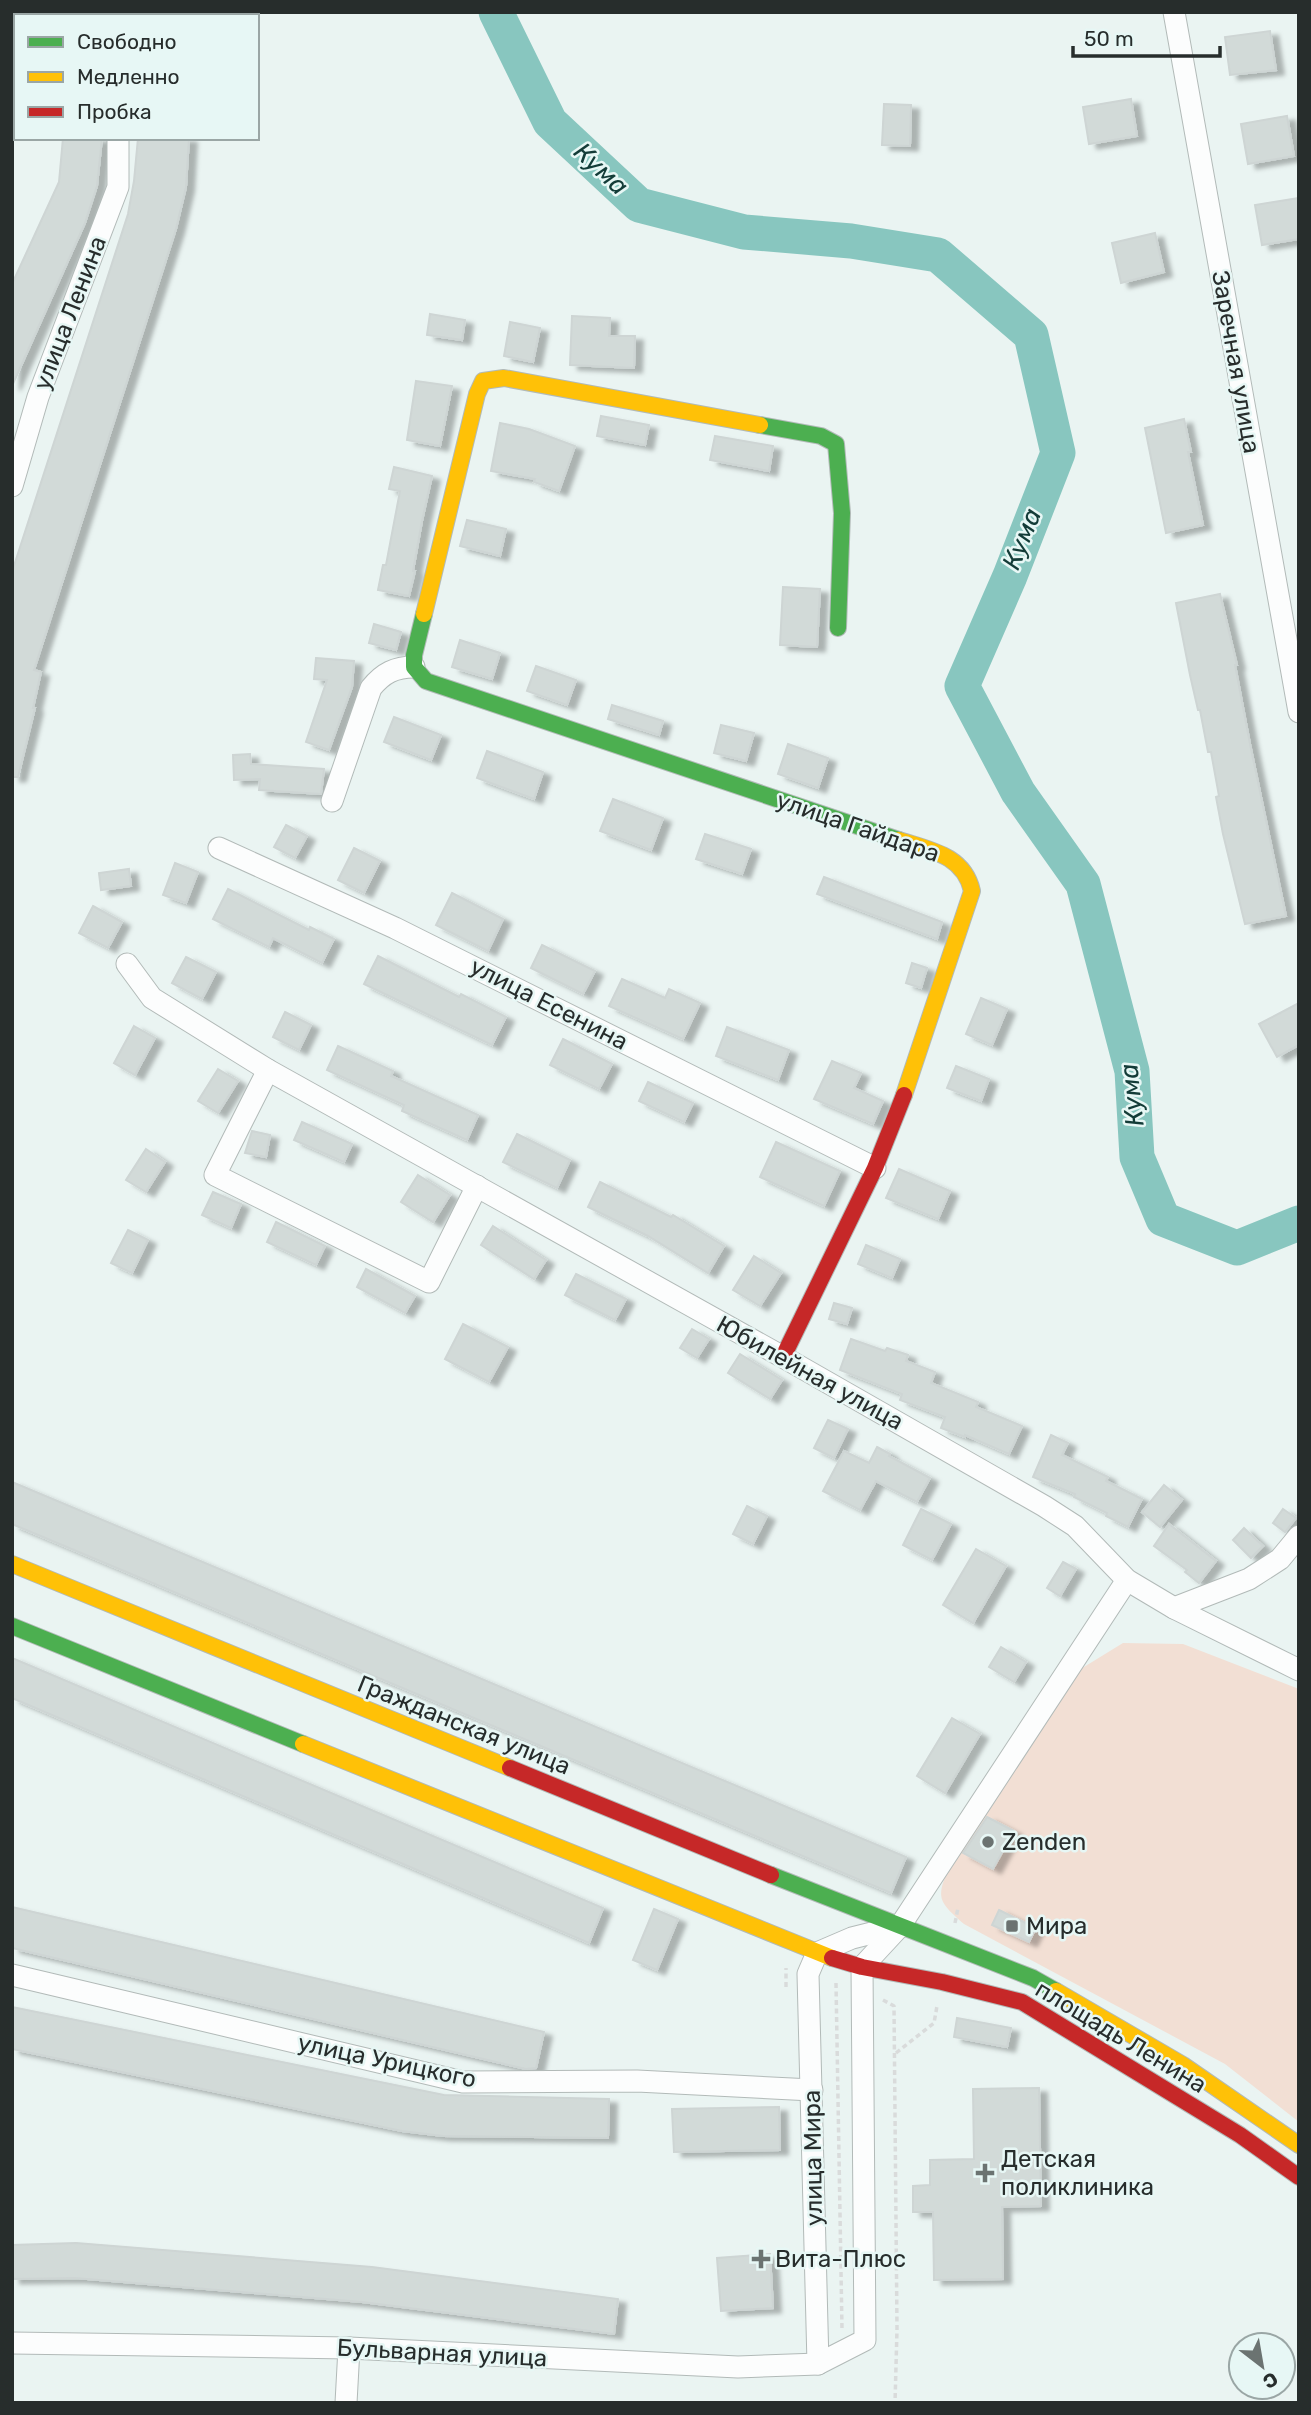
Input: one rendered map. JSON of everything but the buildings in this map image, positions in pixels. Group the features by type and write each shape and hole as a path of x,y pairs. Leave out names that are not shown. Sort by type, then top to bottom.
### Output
{"street":[{"name":"Заречная улица","path":"1174,12 1299,712"},
{"name":"улица Ленина","path":"12,486 38,397 118,187 118,140"},
{"path":"332,801 370,688 380,677 399,667 414,667 414,656 477,394 483,380 504,378 821,436 836,444 840,465 838,628"},
{"name":"улица Гайдара","path":"414,667 426,681 948,857 961,864 970,879 972,891 900,1108 875,1168 783,1357"},
{"name":"улица Есенина","path":"219,848 395,928 875,1168"},
{"name":"Юбилейная улица","path":"127,964 152,998 268,1070 1044,1506 1075,1527 1103,1552 1127,1580 1174,1608 1299,1670"},
{"path":"268,1070 215,1175 429,1282 477,1186"},
{"path":"1174,1608 1249,1579 1280,1559 1299,1536"},
{"name":"Гражданская улица","path":"12,1564 900,1926"},
{"path":"12,1626 817,1953 862,1967 900,1926 1127,1580"},
{"path":"817,1953 852,1938 900,1926"},
{"name":"площадь Ленина","path":"900,1926 1034,1978 1183,2065 1299,2144"},
{"name":"улица Мира","path":"817,1953 808,1974 818,2364"},
{"name":"площадь Ленина","path":"862,1967 942,1982 1022,2002 1240,2135 1299,2177"},
{"name":"улица Мира","path":"862,1967 865,2340"},
{"name":"улица Урицкого","path":"12,1975 463,2082 637,2081 812,2090"},
{"name":"Бульварная улица","path":"12,2343 349,2348 738,2367 818,2364 865,2340"},
{"path":"346,2403 349,2348"}],"path":[{"path":"836,1981 842,2341"},
{"path":"862,1989 894,2006 897,2329 895,2403"}],"shaded area":[{"path":"1123,1643 1183,1644 1299,1689 1299,2122 1225,2064 964,1924 943,1903 941,1890 951,1862 1079,1670"}],"waterway":[{"name":"Кума","path":"496,12 550,122 639,205 744,232 851,241 938,255 1031,335 1058,453 1010,576 962,686 1018,792 1083,884 1132,1071 1137,1157 1163,1219 1237,1248 1299,1223"}],"traffic: fast":[{"path":"760,425 821,436 836,444 842,513 838,628"},
{"path":"424,614 414,655 414,667 426,681 899,840"},
{"path":"12,1626 303,1744"},
{"path":"771,1875 1033,1978 1056,1991"}],"traffic: slow":[{"path":"424,614 477,394 483,381 504,378 760,425"},
{"path":"899,840 934,851 954,862 962,869 972,891 904,1095"},
{"path":"12,1564 510,1768"},
{"path":"303,1744 832,1958"},
{"path":"1056,1991 1183,2065 1299,2145"}],"traffic: jam":[{"path":"783,1357 875,1168 904,1095"},
{"path":"510,1768 771,1875"},
{"path":"832,1958 1022,2002 1240,2135 1299,2177"}],"place":[{"name":"Zenden","path":"988,1842"},
{"name":"Мира","path":"1012,1926"},
{"name":"Детская поликлиника","path":"985,2173"},
{"name":"Вита-Плюс","path":"761,2259"}]}
